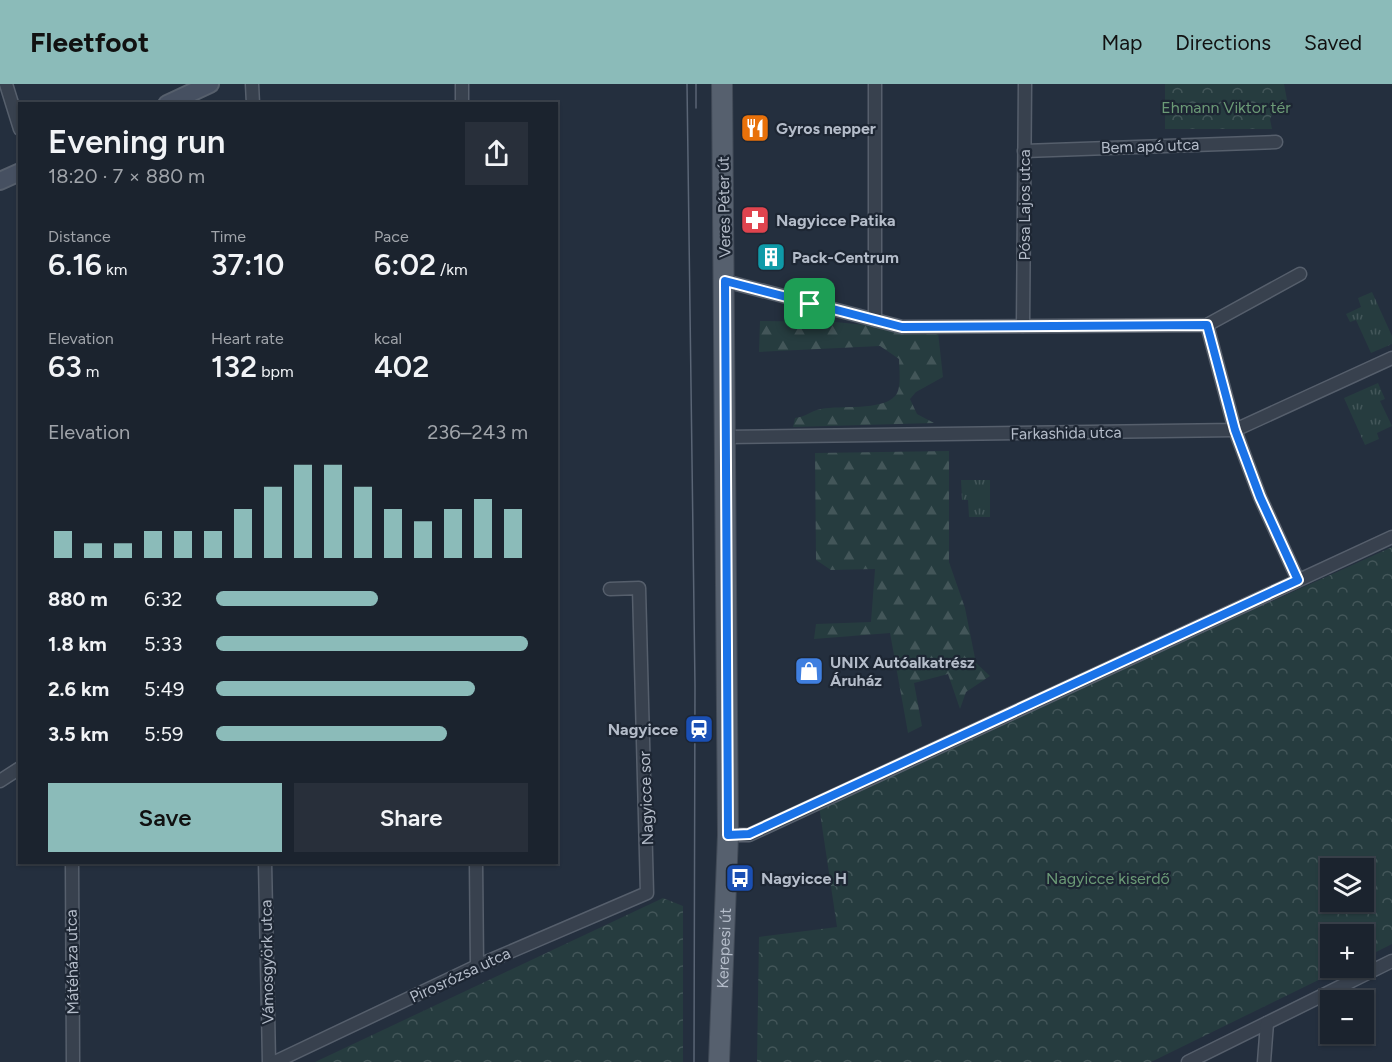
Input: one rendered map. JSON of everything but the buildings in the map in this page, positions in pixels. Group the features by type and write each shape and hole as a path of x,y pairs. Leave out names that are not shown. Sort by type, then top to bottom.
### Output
{"main road":[{"name":"Veres Péter út","path":"722,84 728,835"},
{"name":"Kerepesi út","path":"719,1062 728,835"}],"street":[{"path":"6,84 18,123"},
{"path":"171,102 210,84"},
{"path":"252,84 253,102"},
{"path":"462,84 462,102"},
{"path":"874,84 875,320"},
{"name":"Pósa Lajos utca","path":"1023,326 1025,84"},
{"name":"Bem apó utca","path":"1024,151 1276,142"},
{"path":"0,181 18,173"},
{"path":"725,281 902,327 1207,325 1300,274"},
{"path":"1207,325 1235,430 1260,497 1298,580"},
{"name":"Farkashida utca","path":"725,437 1235,430 1392,358"},
{"path":"728,835 749,834 1392,537"},
{"name":"Nagyicce sor","path":"610,589 639,588 647,893"},
{"path":"0,781 18,769"},
{"name":"Mátéháza utca","path":"72,864 73,1062"},
{"name":"Vámosgyörk utca","path":"265,864 269,1062"},
{"path":"476,864 477,966"},
{"name":"Pirosrózsa utca","path":"275,1062 477,966 647,893"},
{"path":"1188,1062 1392,961"},
{"path":"1264,1062 1267,1023"}],"green space":[{"name":"Ehmann Viktor tér","path":"1165,84 1284,84 1287,100 1278,103 1270,119 1272,129 1165,129"},
{"path":"1372,292 1392,336 1392,344 1371,353 1356,320 1350,322 1346,314 1361,307 1358,298"},
{"path":"760,321 835,322 938,332 943,377 916,392 910,399 917,414 934,423 793,427 795,418 818,410 871,406 889,401 899,389 899,359 880,346 759,352"},
{"path":"1378,383 1385,399 1380,401 1392,426 1377,433 1379,439 1365,445 1344,398"},
{"path":"949,451 949,562 965,608 976,663 990,676 966,692 960,709 948,674 914,683 922,726 908,733 890,633 814,639 816,624 871,622 875,569 831,570 816,560 815,453"},
{"path":"961,480 990,480 990,517 969,517 968,500 962,500"},
{"name":"Nagyicce kiserdő","path":"1392,547 1392,944 1374,953 1374,924 1320,924 1320,978 1323,978 1151,1062 757,1062 759,937 837,927 819,806"},
{"path":"663,898 683,906 683,1062 315,1062"}],"tram line":[{"path":"687,84 695,686 694,1062"},
{"path":"696,84 696,108"}],"place":[{"name":"Gyros nepper","path":"755,128"},
{"name":"Nagyicce Patika","path":"755,220"},
{"name":"Pack-Centrum","path":"771,257"},
{"name":"UNIX Autóalkatrész Áruház","path":"809,671"},
{"name":"Nagyicce","path":"699,729"},
{"name":"Nagyicce H","path":"740,878"}],"route":[{"path":"725,281 810,304 902,327 1207,325 1235,430 1260,497 1298,580 749,834 728,835 725,281"}]}
